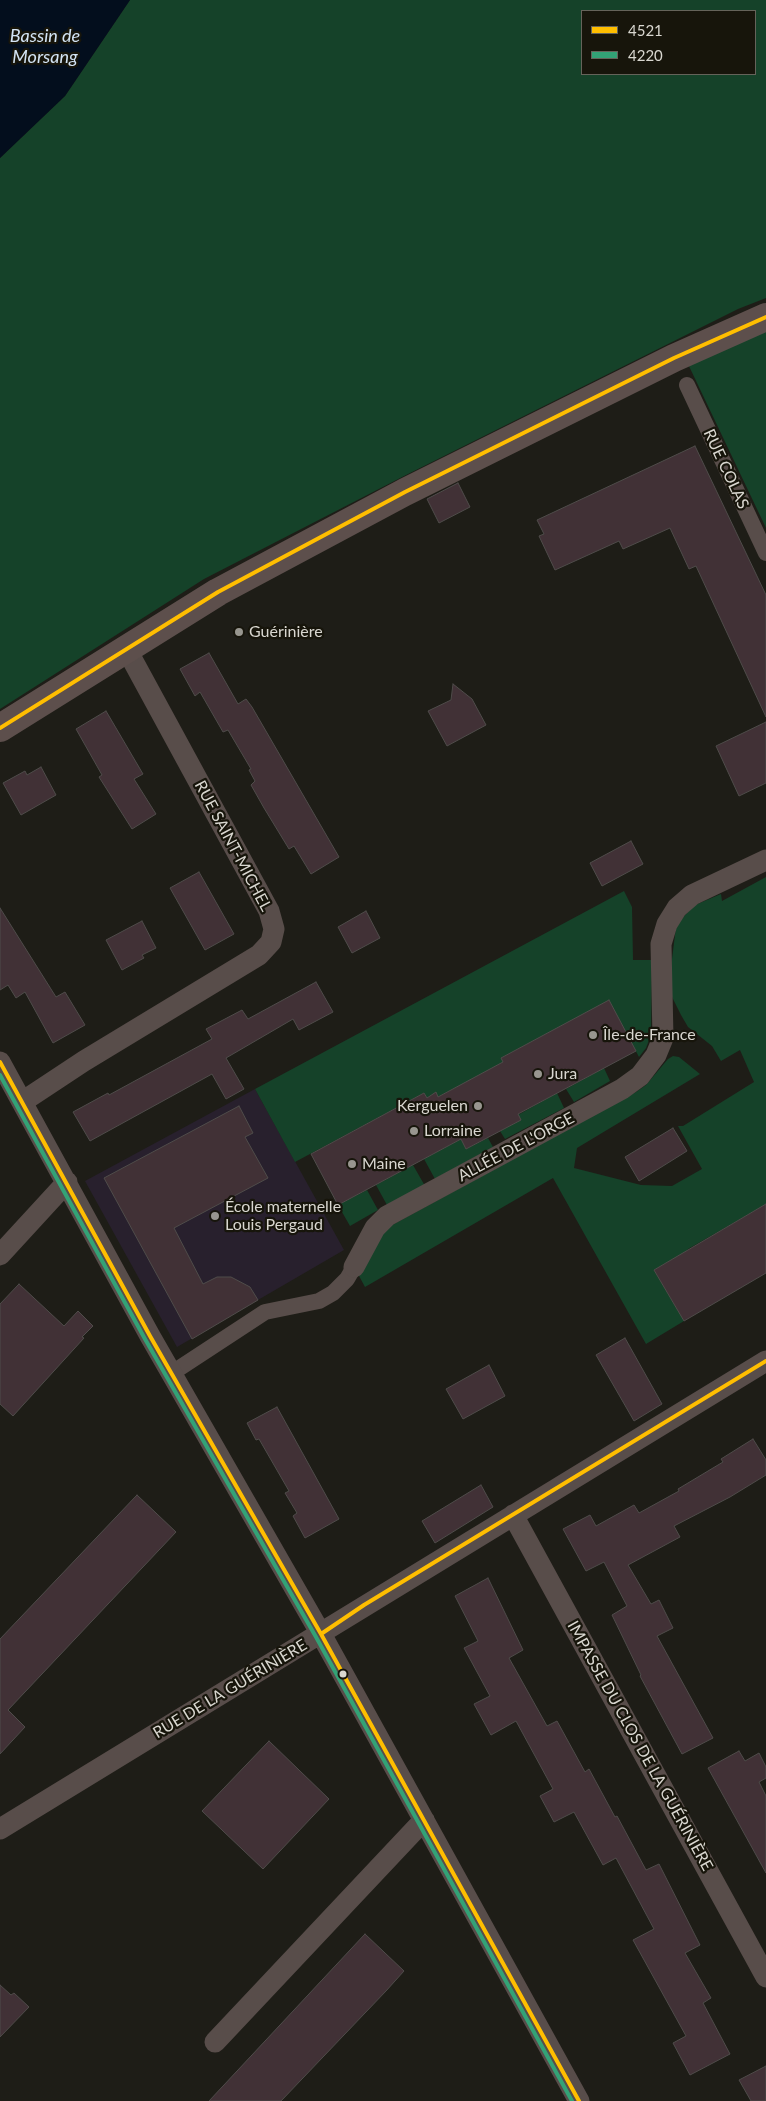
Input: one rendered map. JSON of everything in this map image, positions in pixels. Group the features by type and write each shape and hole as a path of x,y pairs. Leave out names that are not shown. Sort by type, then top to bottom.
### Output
{"main road":[{"path":"0,728 218,592 405,492 674,358 766,317"}],"street":[{"name":"RUE COLAS","path":"687,385 766,553"},
{"name":"RUE SAINT-MICHEL","path":"22,1102 84,1061 259,955 271,942 274,928 269,911 127,650"},
{"name":"ALLÉE DE L'ORGE","path":"172,1373 265,1312 319,1301 333,1293 347,1279 374,1228 387,1216 622,1090 640,1076 656,1055 663,1038 660,954 667,924 677,908 692,895 766,860"},
{"path":"0,1062 172,1373 321,1634 579,2101"},
{"path":"0,1255 67,1182"},
{"name":"RUE DE LA GUÉRINIÈRE","path":"0,1829 766,1361"},
{"name":"IMPASSE DU CLOS DE LA GUÉRINIÈRE","path":"513,1515 766,1977"},
{"path":"215,2042 424,1820"}],"shaded area":[{"name":"École maternelle Louis Pergaud","path":"255,1089 344,1250 177,1347 85,1181"}],"green space":[{"path":"130,0 766,0 766,298 738,309 406,475 204,579 0,709 0,158 65,96"},
{"path":"766,330 766,528 688,364"},
{"path":"766,877 766,1211 763,1206 688,1249 676,1264 673,1259 654,1270 684,1321 646,1344 553,1178 365,1287 358,1274 383,1230 636,1092 646,1085 668,1059 673,1056 679,1057 700,1074 577,1148 574,1168 641,1185 672,1186 702,1169 678,1126 683,1126 754,1082 740,1050 721,1061 712,1046 688,1027 681,1015 672,997 670,975 676,927 695,905 721,894 722,901"},
{"path":"624,891 632,907 633,960 652,960 651,1035 646,1048 639,1057 609,1001 501,1058 503,1062 460,1092 457,1087 438,1097 436,1093 427,1098 424,1093 295,1162 255,1089"},
{"path":"604,1068 610,1081 574,1102 566,1089"},
{"path":"557,1093 564,1108 505,1139 500,1131 521,1120 518,1115"},
{"path":"488,1138 493,1147 435,1179 424,1159 461,1139 466,1149"},
{"path":"413,1165 425,1186 387,1205 376,1185"},
{"path":"367,1190 378,1210 350,1226 338,1205"}],"water":[{"name":"Bassin de Morsang","path":"0,0 130,0 65,96 0,158"}],"building":[{"path":"695,446 766,595 766,717 696,566 689,569 670,528 623,549 619,541 555,570 539,536 544,534 537,520"},
{"path":"458,483 470,507 439,523 427,499"},
{"path":"209,653 238,704 246,699 252,707 339,857 311,874 294,846 289,849 264,808 251,785 255,781 249,770 251,769 228,730 223,732 200,692 195,696 180,669"},
{"path":"453,684 472,699 486,725 447,746 428,711 451,700"},
{"path":"106,711 143,774 134,779 156,814 132,829 99,777 102,775 76,729"},
{"path":"766,722 766,783 739,796 716,746"},
{"path":"41,767 56,795 21,815 3,783 25,771 27,775"},
{"path":"631,841 643,864 602,886 590,863"},
{"path":"199,872 234,934 205,950 170,888"},
{"path":"0,908 56,997 65,992 85,1025 53,1043 25,992 16,998 8,985 0,990"},
{"path":"366,911 380,938 352,953 338,927"},
{"path":"142,921 156,948 142,955 144,958 122,970 106,940"},
{"path":"316,982 333,1012 299,1030 293,1019 226,1058 244,1089 226,1099 212,1074 90,1141 73,1112 108,1093 109,1095 212,1039 206,1029 242,1010 248,1019"},
{"path":"609,1000 636,1051 518,1114 521,1120 466,1149 461,1139 338,1205 311,1154 424,1093 427,1098 436,1092 438,1097 503,1062 501,1058"},
{"path":"239,1106 253,1133 245,1137 268,1178 174,1228 203,1284 217,1277 231,1277 250,1287 258,1300 192,1339 104,1178"},
{"path":"673,1128 687,1151 639,1181 625,1157"},
{"path":"766,1204 766,1273 684,1321 654,1270"},
{"path":"19,1284 64,1326 78,1311 93,1326 13,1416 0,1404 0,1304"},
{"path":"625,1338 662,1404 634,1421 596,1355"},
{"path":"489,1365 505,1396 463,1419 446,1389"},
{"path":"277,1407 339,1519 305,1538 293,1516 297,1513 285,1493 289,1491 259,1439 256,1440 247,1423"},
{"path":"753,1439 766,1460 766,1475 730,1497 674,1526 680,1537 628,1565 651,1604 659,1600 673,1628 657,1636 713,1738 682,1754 640,1676 612,1615 627,1606 604,1562 586,1571 563,1529 590,1515 596,1526 634,1505 639,1513 679,1491 678,1489 723,1462 721,1459"},
{"path":"481,1485 493,1507 435,1543 422,1521"},
{"path":"137,1495 176,1532 8,1710 25,1727 0,1754 0,1639"},
{"path":"488,1578 523,1650 509,1658 547,1726 557,1721 585,1772 589,1769 646,1870 659,1864 700,1945 685,1953 711,1998 703,2003 730,2054 690,2075 673,2043 686,2036 633,1940 654,1929 616,1858 603,1865 574,1812 554,1822 540,1796 553,1789 516,1721 491,1735 474,1704 490,1696 464,1648 478,1641 455,1596"},
{"path":"269,1741 329,1799 263,1869 202,1811"},
{"path":"739,1751 745,1761 759,1753 766,1767 766,1778 759,1782 766,1796 766,1873 708,1768"},
{"path":"365,1934 404,1971 386,1991 281,2101 209,2101"},
{"path":"0,1985 11,1995 14,1993 29,2007 0,2037"},
{"path":"766,2066 766,2101 751,2101 739,2080"}],"transit line":[{"name":"4521","path":"0,728 218,592 405,492 674,358 766,317"},
{"name":"4521","path":"0,1062 150,1336 321,1634 579,2101"},
{"name":"4220","path":"0,1075 145,1339 316,1637 572,2101"},
{"name":"4521","path":"321,1634 364,1605 766,1361"}],"place":[{"name":"Guérinière","path":"239,632"},
{"name":"Île-de-France","path":"593,1035"},
{"name":"Jura","path":"538,1074"},
{"name":"Kerguelen","path":"478,1106"},
{"name":"Lorraine","path":"414,1131"},
{"name":"Maine","path":"352,1164"},
{"name":"École maternelle Louis Pergaud","path":"215,1216"}]}
